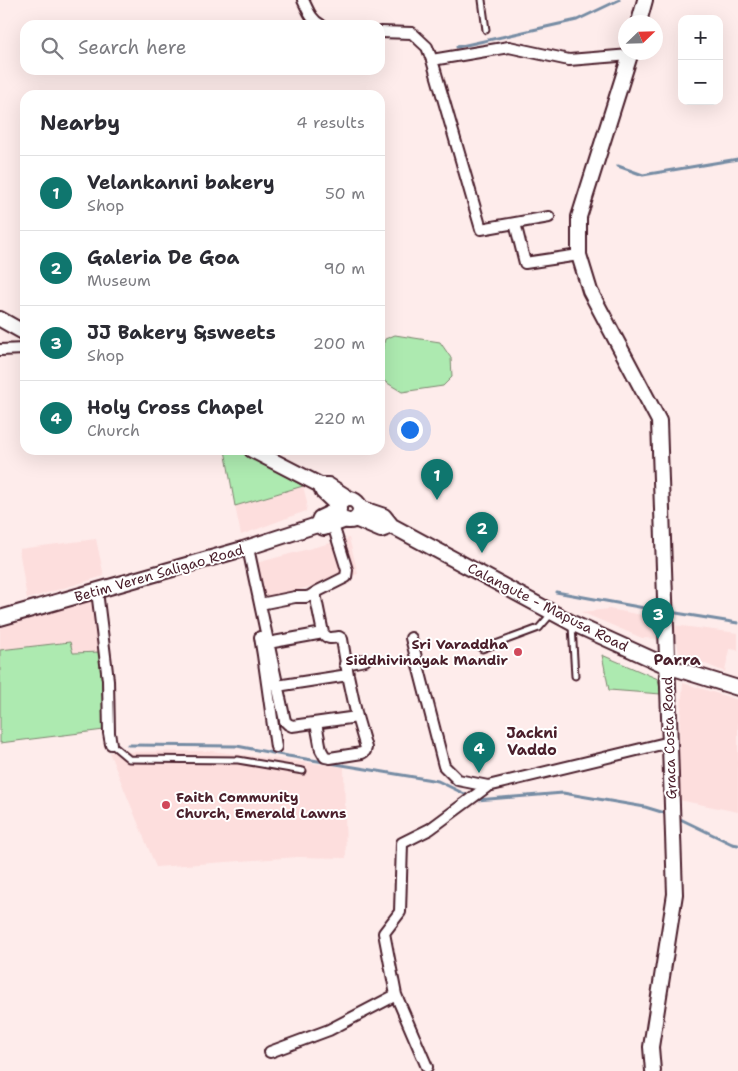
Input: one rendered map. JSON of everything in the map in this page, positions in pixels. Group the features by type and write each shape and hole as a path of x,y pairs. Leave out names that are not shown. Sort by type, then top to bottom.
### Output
{"street":[{"path":"303,0 314,20"},
{"path":"641,15 645,0"},
{"path":"385,32 412,33 427,46 481,229 550,217"},
{"path":"432,60 510,47 569,60 618,55"},
{"name":"Graca Costa Road","path":"629,60 579,216 579,255 590,291 659,422 675,894 651,1047 653,1071"},
{"path":"515,223 525,263 579,255"},
{"path":"0,319 20,330"},
{"path":"0,350 20,350"},
{"name":"Calangute - Mapusa Road","path":"262,455 320,485 323,492 346,512 384,516 392,526 572,623 667,666 738,688"},
{"path":"260,604 295,596 306,597 346,577 348,574 346,512"},
{"name":"Betim Veren Saligao Road","path":"0,618 245,549 317,526 320,518 346,512"},
{"path":"245,549 260,604 285,721 292,726 357,717"},
{"path":"245,549 276,747"},
{"path":"97,591 108,680 111,744"},
{"path":"315,594 323,633 329,638 339,637 342,639 345,664 366,748 365,751 330,758 325,757 316,723"},
{"path":"268,643 323,633"},
{"path":"411,638 444,766 458,780 488,786"},
{"path":"345,664 365,660"},
{"path":"277,686 348,674"},
{"path":"427,1067 396,995 384,933 400,912 402,843 430,829 488,786 670,742"},
{"path":"270,1052 329,1030 396,995"}],"lane":[{"path":"482,0 486,30"},
{"path":"482,649 539,628 552,612"},
{"path":"572,623 575,676"},
{"path":"111,744 129,759 238,760 303,771"}],"shaded area":[{"path":"303,486 307,502 306,511 241,535 235,506"},
{"path":"349,538 358,574 256,601 249,565"},
{"path":"96,539 104,576 27,599 19,549"},
{"path":"95,598 100,652 73,653 69,642 0,650 0,628"},
{"path":"609,609 659,618 661,639 642,638 581,612"},
{"path":"673,625 738,633 738,650 729,649 725,672 679,653"},
{"path":"683,683 738,700 738,812 679,800 679,736"},
{"path":"211,751 344,767 346,858 298,857 156,867 109,752"}],"green space":[{"path":"395,335 440,342 451,358 452,377 443,386 402,392 385,382 385,339"},
{"path":"226,455 246,455 303,486 235,506"},
{"path":"70,642 73,653 100,652 104,730 0,743 0,650"},
{"path":"602,655 658,679 661,694 609,690"}],"waterway":[{"path":"457,47 577,20 619,0"},
{"path":"618,166 643,175 738,159"},
{"path":"556,592 661,611"},
{"path":"670,612 738,623"},
{"path":"128,745 237,746 438,781 477,800 563,793 645,807 668,814"},
{"path":"676,817 732,844 738,845"}],"place":[{"name":"Velankanni bakery","path":"437,500"},
{"name":"Galeria De Goa","path":"482,553"},
{"name":"JJ Bakery &sweets","path":"658,639"},
{"name":"Sri Varaddha Siddhivinayak Mandir","path":"518,652"},
{"name":"Holy Cross Chapel","path":"479,773"},
{"name":"Faith Community Church, Emerald Lawns","path":"166,805"}],"district":[{"name":"Parra","path":"677,659"},
{"name":"Jackni Vaddo","path":"532,742"}]}
